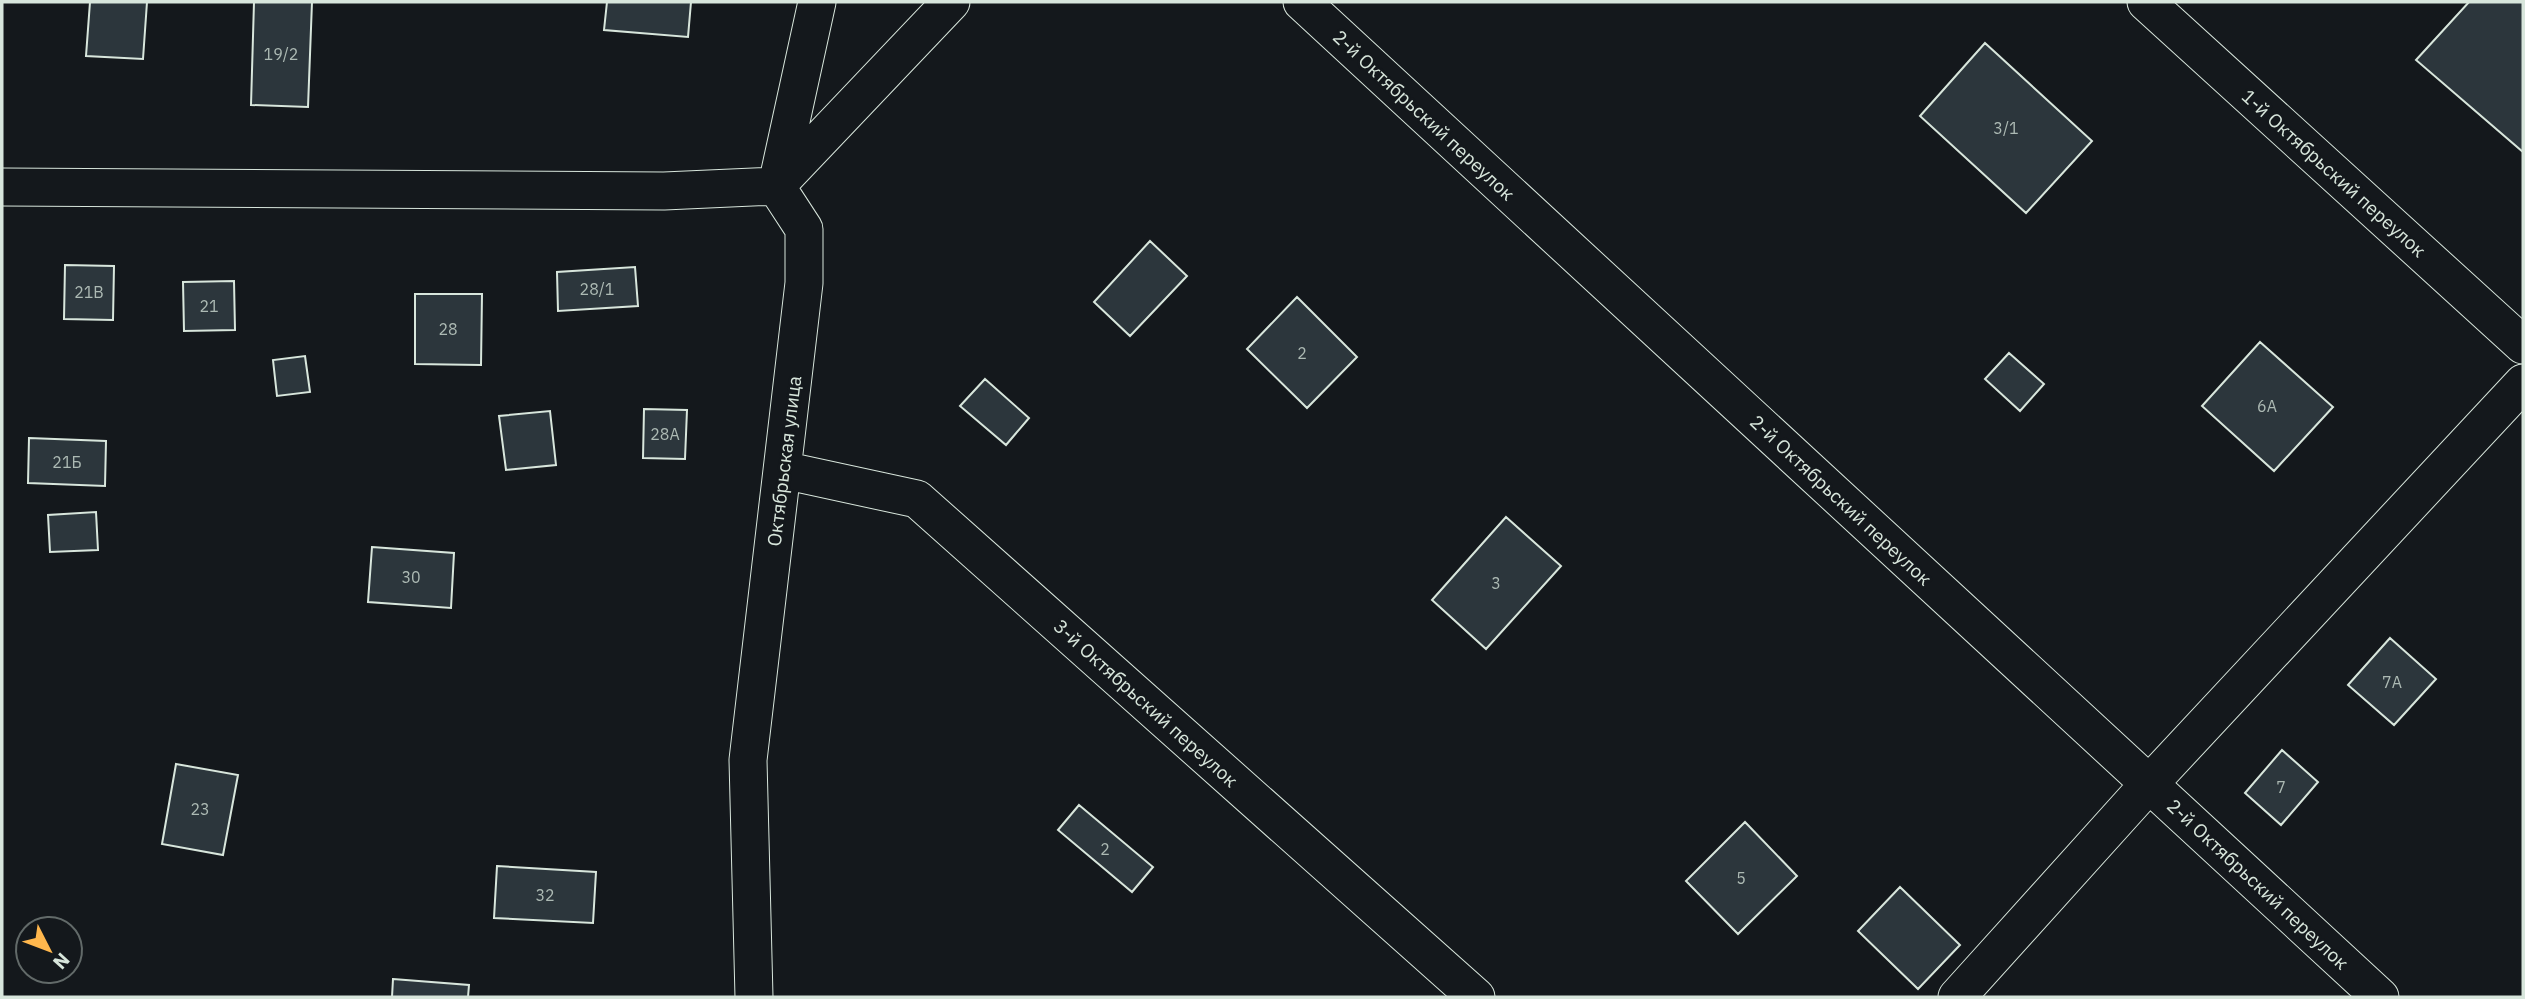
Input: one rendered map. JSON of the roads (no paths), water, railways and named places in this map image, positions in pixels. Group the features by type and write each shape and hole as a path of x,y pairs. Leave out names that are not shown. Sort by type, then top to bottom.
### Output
{"street":[{"path":"776,186 817,2"},
{"path":"2,187 664,191 776,186 951,2"},
{"name":"2-й Октябрьский переулок","path":"1302,2 2380,997"},
{"name":"1-й Октябрьский переулок","path":"2146,2 2523,345"},
{"name":"Октябрьская улица","path":"754,997 748,761 804,284 804,229 776,186"},
{"path":"1957,997 2148,784 2523,383"},
{"name":"3-й Октябрьский переулок","path":"783,470 917,499 1476,997"}]}
